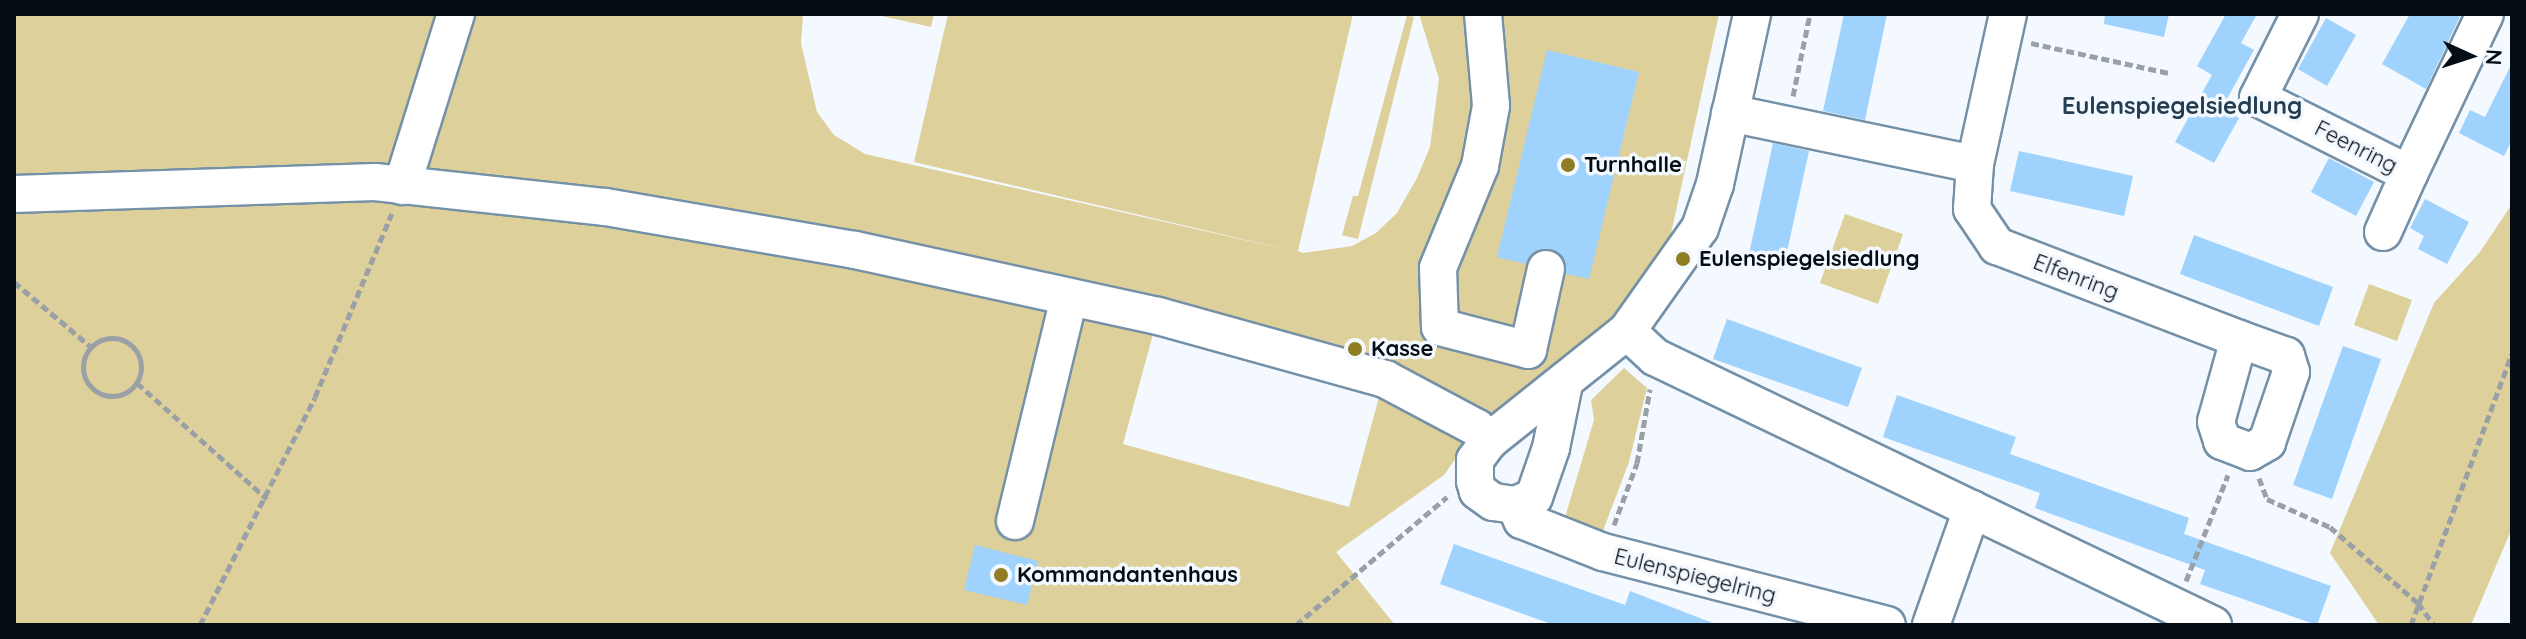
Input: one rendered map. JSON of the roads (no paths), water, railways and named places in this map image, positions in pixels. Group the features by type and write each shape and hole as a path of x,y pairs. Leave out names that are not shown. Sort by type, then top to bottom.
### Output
{"street":[{"path":"402,186 456,14"},
{"path":"1483,14 1491,106 1480,166 1438,268 1440,327 1528,350 1546,269"},
{"path":"14,194 402,186 606,207 855,250 1158,316 1385,379 1477,428 1489,441 1627,331 1700,228 1752,14"},
{"name":"Feenring","path":"2300,14 2258,98 2409,174"},
{"name":"Feenring","path":"2383,232 2485,14"},
{"name":"Elfenring","path":"2005,25 1975,164 1972,209 1997,246 2286,356 2291,372 2267,442 2245,450 2222,441 2216,422 2239,339"},
{"path":"1730,113 1975,164"},
{"path":"1015,521 1069,297"},
{"path":"1627,331 1655,357 2213,625"},
{"path":"1515,505 1534,497 1544,477 1564,384"},
{"name":"Eulenspiegelring","path":"1489,441 1475,460 1478,491 1493,502 1515,505 1522,520 1603,552 1887,625"},
{"path":"1931,625 1972,509"}],"place":[{"name":"Turnhalle","path":"1568,165"},
{"name":"Eulenspiegelsiedlung","path":"1683,259"},
{"name":"Kasse","path":"1355,349"},
{"name":"Kommandantenhaus","path":"1001,575"}],"district":[{"name":"Eulenspiegelsiedlung","path":"2182,106"}]}
